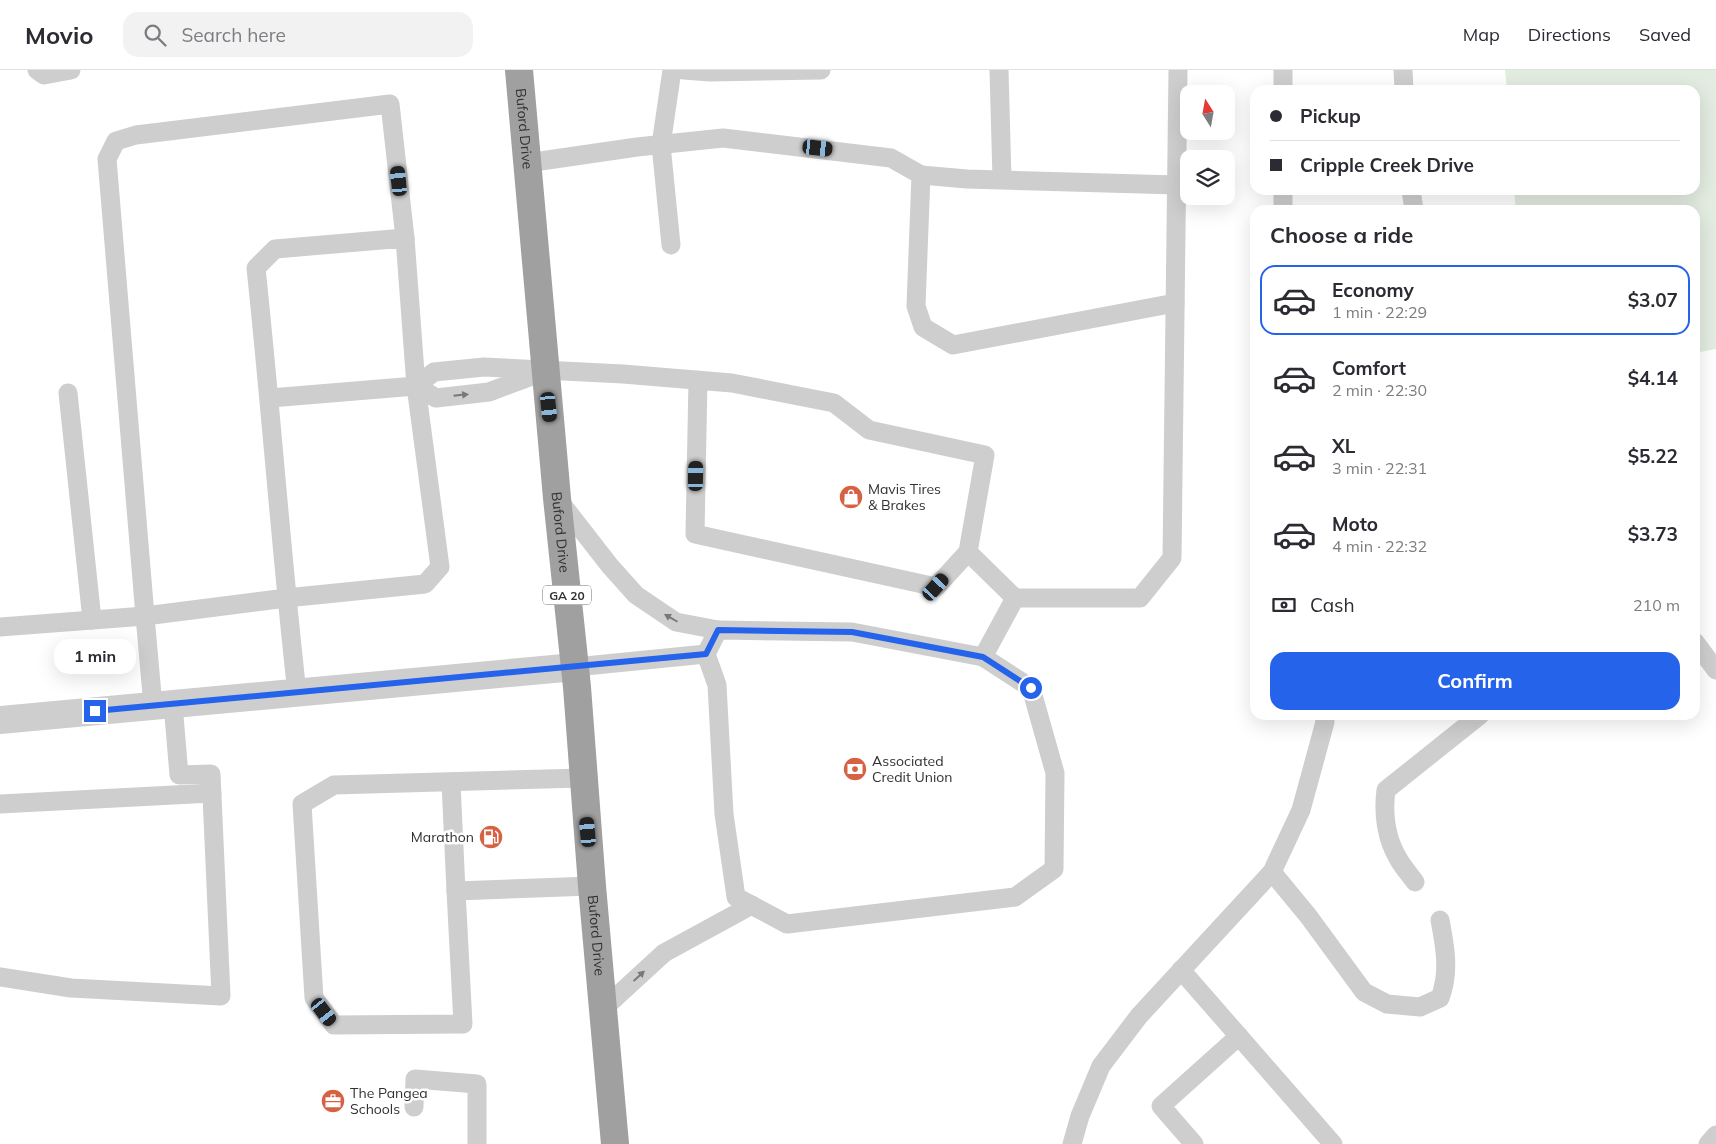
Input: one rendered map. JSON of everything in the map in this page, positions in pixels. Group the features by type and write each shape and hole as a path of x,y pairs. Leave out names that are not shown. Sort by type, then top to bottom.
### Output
{"highway":[{"name":"Buford Drive","path":"519,70 557,498 575,667 615,1144"}],"street":[{"path":"0,720 575,667"}],"lane":[{"path":"37,70 44,76 71,70"},
{"path":"671,245 661,145 672,70"},
{"path":"684,70 821,70"},
{"path":"999,70 1002,180"},
{"path":"968,552 1015,598 1140,598 1172,558 1178,70"},
{"path":"1283,70 1283,85"},
{"path":"1403,70 1404,85"},
{"path":"0,627 145,616 286,598 425,584 440,567 416,386 406,238 390,104 136,135 116,141 107,159 145,616 179,775 211,774 221,996 71,988 0,977"},
{"path":"527,163 723,138 856,152 890,158 921,175 967,179 1177,185"},
{"path":"921,175 916,306 924,327 954,345 1175,302"},
{"path":"297,693 286,598 270,398 256,268 275,249 406,238"},
{"path":"270,398 416,386 434,372 484,368 623,374 698,380 732,383 834,403 869,430 985,455 968,552 936,587 695,534 698,380"},
{"path":"416,386 436,398 489,392 546,371"},
{"path":"68,393 92,620"},
{"path":"557,498 610,566 636,595 676,622 718,630 852,632 983,657 1031,688 1055,773 1054,869 1015,897 787,924 736,896 724,814 717,685 706,654 718,630"},
{"path":"983,657 1015,598"},
{"path":"1700,649 1716,670"},
{"path":"575,667 706,654"},
{"path":"1072,1144 1080,1116 1101,1066 1139,1016 1272,872 1302,810 1325,720"},
{"path":"1416,882 1398,859 1386,828 1384,800 1386,790 1474,720"},
{"path":"451,783 463,1024 334,1025 314,998 302,804 334,785 583,778"},
{"path":"0,804 212,793"},
{"path":"1272,872 1309,917 1364,992 1387,1004 1420,1007 1440,998 1445,984 1446,948 1440,920"},
{"path":"456,891 592,886"},
{"path":"603,1009 664,953 752,905"},
{"path":"1181,970 1333,1144"},
{"path":"1194,1144 1161,1106 1239,1036"},
{"path":"414,1107 415,1079 477,1084 477,1144"},
{"path":"1708,1144 1716,1135"}],"shaded area":[{"path":"1505,70 1716,70 1716,349 1700,352 1700,205 1516,205 1514,195 1700,195 1700,85 1506,85"}],"place":[{"name":"Mavis Tires & Brakes","path":"851,497"},
{"name":"Associated Credit Union","path":"855,769"},
{"name":"Marathon","path":"491,837"},
{"name":"The Pangea Schools","path":"333,1101"}],"route":[{"path":"95,711 706,654 718,630 852,632 983,657 1031,688"}]}
